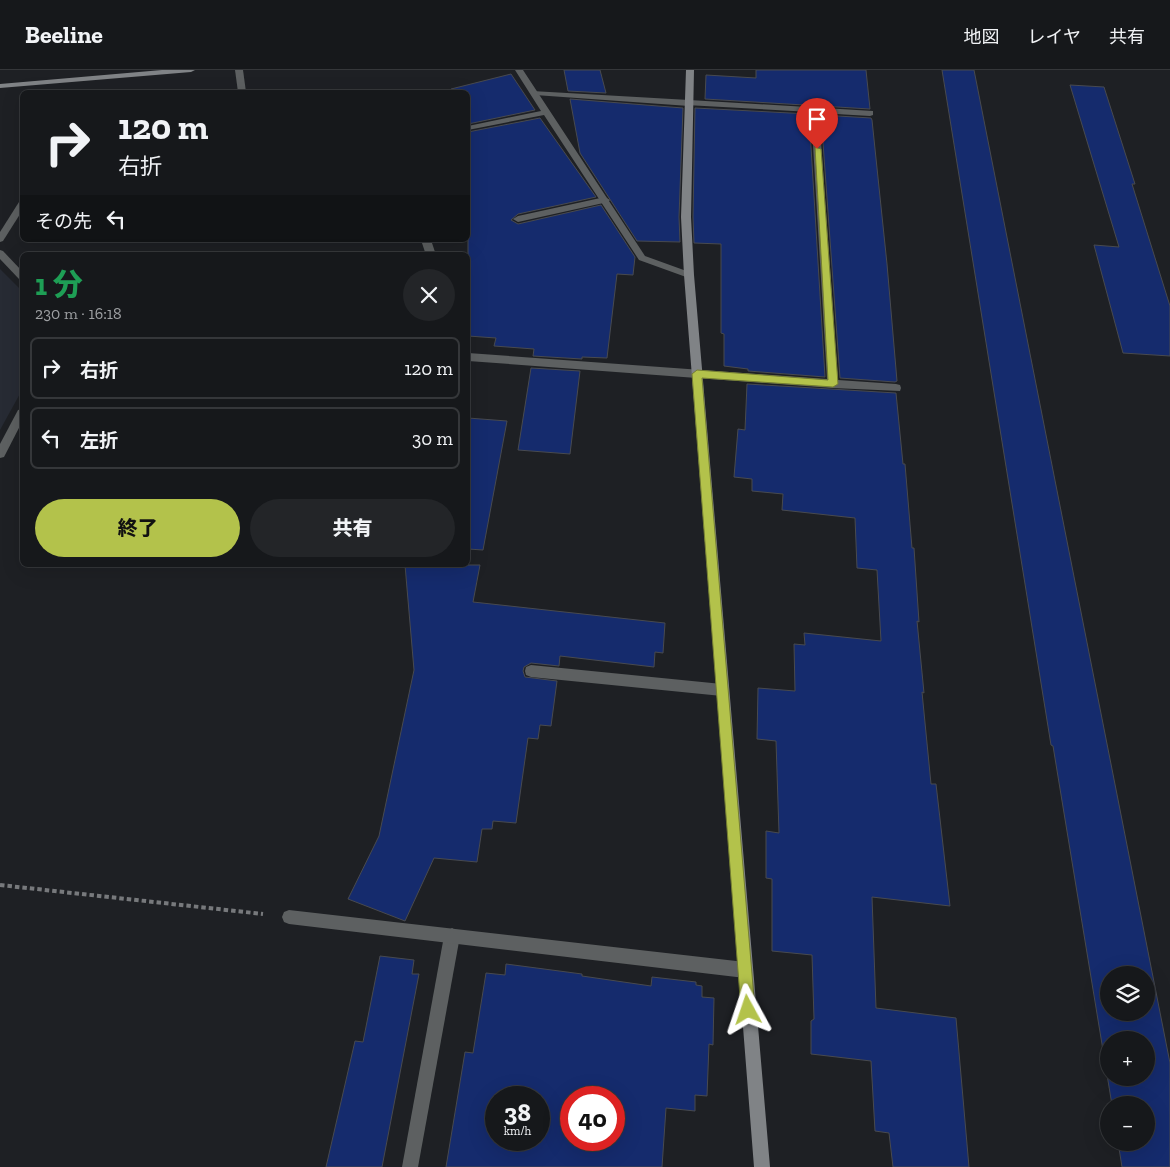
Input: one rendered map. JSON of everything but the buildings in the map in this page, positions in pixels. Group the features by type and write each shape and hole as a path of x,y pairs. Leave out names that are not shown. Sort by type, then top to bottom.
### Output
{"street":[{"path":"0,86 190,70"},
{"path":"239,70 242,90"},
{"path":"519,70 642,258 689,275"},
{"path":"690,70 686,217 689,275 762,1167"},
{"path":"535,93 870,113"},
{"path":"815,110 833,384"},
{"path":"470,128 548,112"},
{"path":"518,218 605,200"},
{"path":"0,239 20,207"},
{"path":"0,253 20,275"},
{"path":"470,356 896,388"},
{"path":"0,454 20,417"},
{"path":"531,671 722,690"},
{"path":"289,917 745,970"},
{"path":"410,1167 452,936"}],"path":[{"path":"0,885 289,917"}],"shaded area":[{"path":"0,269 20,289 20,394 0,430"}],"route":[{"path":"748,1010 697,374 833,384 817,149"}]}
